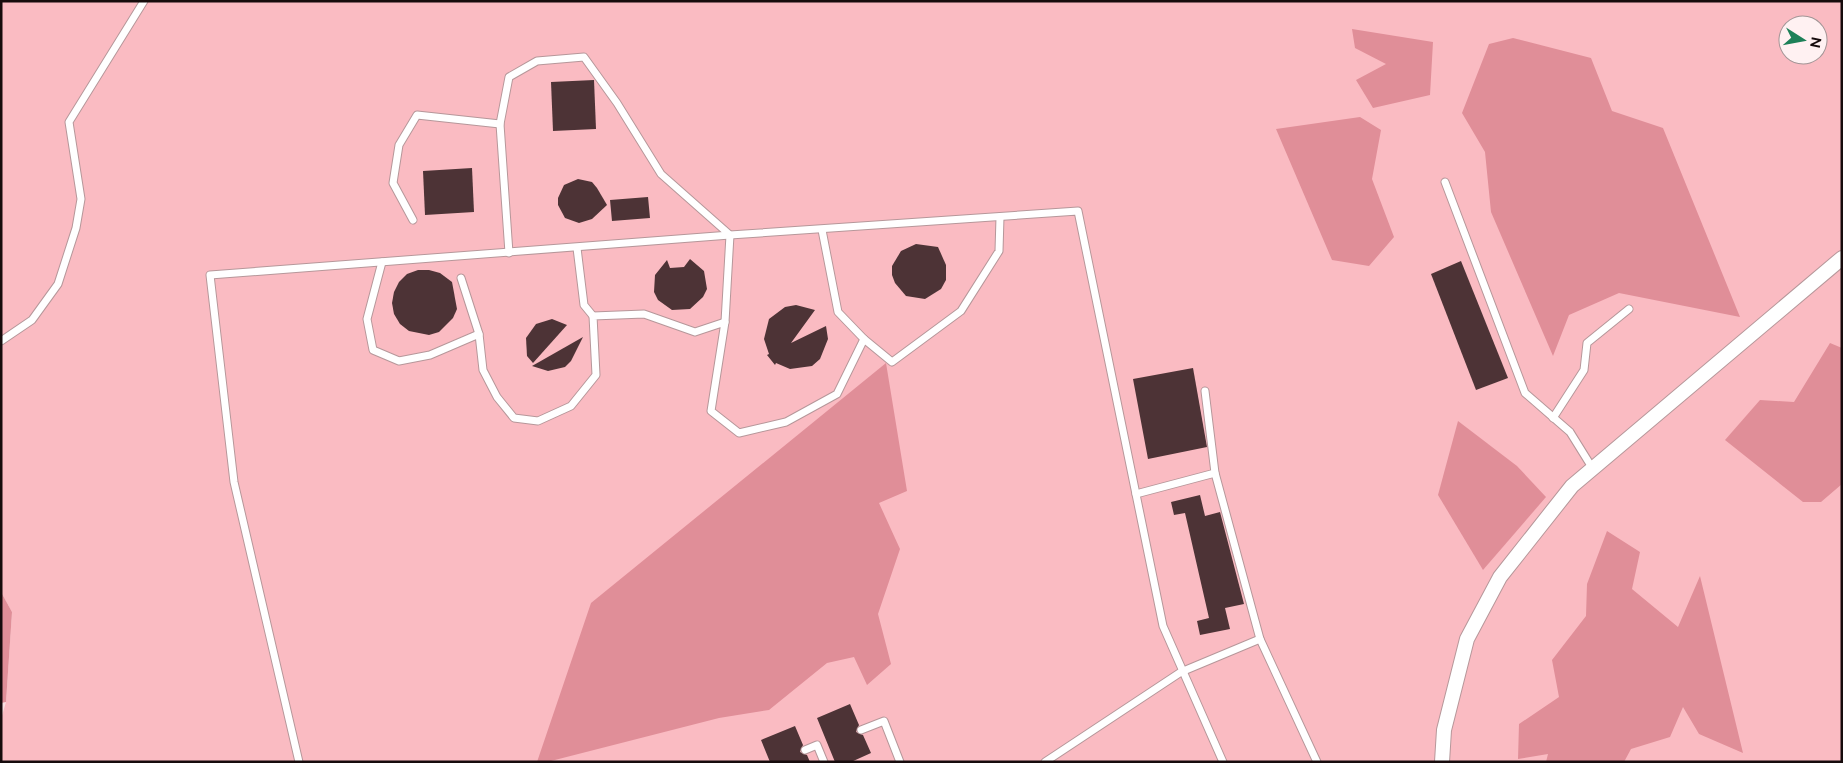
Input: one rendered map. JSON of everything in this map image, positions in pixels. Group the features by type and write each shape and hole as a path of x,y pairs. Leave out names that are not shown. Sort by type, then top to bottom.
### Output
{"street":[{"path":"1442,762 1444,730 1467,639 1500,577 1572,486 1842,258"}],"lane":[{"path":"1,341 32,320 58,284 76,228 82,199 69,122 144,1"},
{"path":"509,253 500,124 509,77 537,61 584,57 617,103 661,174 730,234"},
{"path":"413,220 393,183 399,145 416,115 500,124"},
{"path":"1445,182 1524,393 1570,432 1593,469"},
{"path":"299,762 234,482 210,275 577,248 730,234 822,230 1078,211 1163,626 1222,762"},
{"path":"822,230 838,312 864,339 892,362 961,311 999,251 1000,217"},
{"path":"730,234 725,322 711,411 739,434 786,422 837,394 864,339"},
{"path":"461,278 479,334 483,370 497,397 514,418 538,421 571,406 596,375 593,316 584,305 577,248"},
{"path":"382,262 367,319 373,350 400,361 430,355 479,334"},
{"path":"1553,418 1584,370 1587,343 1629,308"},
{"path":"593,316 644,314 695,332 725,322"},
{"path":"1205,391 1215,473 1260,640 1317,762"},
{"path":"1136,494 1215,473"},
{"path":"1046,762 1182,672 1260,640"},
{"path":"861,730 884,721 900,762"},
{"path":"805,750 817,745 824,762"}],"shaded area":[{"path":"1,1 1842,1 1842,762 1,762 1,719 6,702 12,612 1,592"},
{"path":"1352,29 1433,42 1430,95 1373,108 1356,80 1386,64 1355,48"},
{"path":"1513,38 1591,58 1612,111 1663,128 1740,317 1619,293 1569,315 1553,356 1491,212 1485,152 1462,113 1489,44"},
{"path":"1360,117 1381,130 1372,179 1394,237 1369,266 1332,260 1276,129"},
{"path":"1830,343 1842,348 1842,484 1821,502 1803,502 1725,440 1760,400 1794,402"},
{"path":"886,363 907,491 879,503 900,549 878,614 891,664 867,685 854,657 827,663 769,710 719,718 547,762 537,762 591,603"},
{"path":"1458,421 1517,466 1546,497 1483,570 1438,495"},
{"path":"1607,531 1640,552 1632,589 1678,627 1700,576 1743,753 1699,734 1683,707 1670,737 1631,749 1624,762 1546,762 1548,754 1518,759 1519,724 1559,697 1552,660 1586,616 1587,584"},
{"path":"1,592 12,612 6,702 1,703"}],"building":[{"path":"594,80 596,129 553,131 551,82"},
{"path":"472,168 474,212 425,215 423,171"},
{"path":"578,179 592,182 607,205 592,219 579,223 565,218 558,205 558,198 564,185"},
{"path":"648,197 650,218 612,221 610,200"},
{"path":"916,244 938,247 946,265 946,280 941,289 925,299 906,296 895,283 892,275 892,266 901,251"},
{"path":"690,259 704,271 707,289 703,297 690,309 672,310 658,300 654,292 655,275 667,260 670,268 684,267"},
{"path":"1461,261 1508,378 1476,390 1431,274"},
{"path":"418,270 440,273 452,282 457,309 453,318 439,332 429,335 409,331 400,324 394,314 392,303 394,292 399,282 407,274"},
{"path":"796,305 815,310 791,343 826,326 828,339 820,359 812,366 790,369 776,363 775,365 767,355 769,354 764,339 769,319 785,307"},
{"path":"552,319 567,325 533,363 527,356 526,338 536,324"},
{"path":"583,337 571,361 565,367 548,371 532,366"},
{"path":"1193,368 1207,447 1148,459 1133,379"},
{"path":"1200,495 1205,516 1220,512 1244,604 1225,608 1230,629 1200,635 1197,621 1209,618 1185,513 1174,515 1171,502"},
{"path":"850,704 859,725 856,732 863,735 871,753 851,762 835,762 817,718"},
{"path":"795,726 803,745 800,752 807,755 810,762 770,762 761,740"}]}
